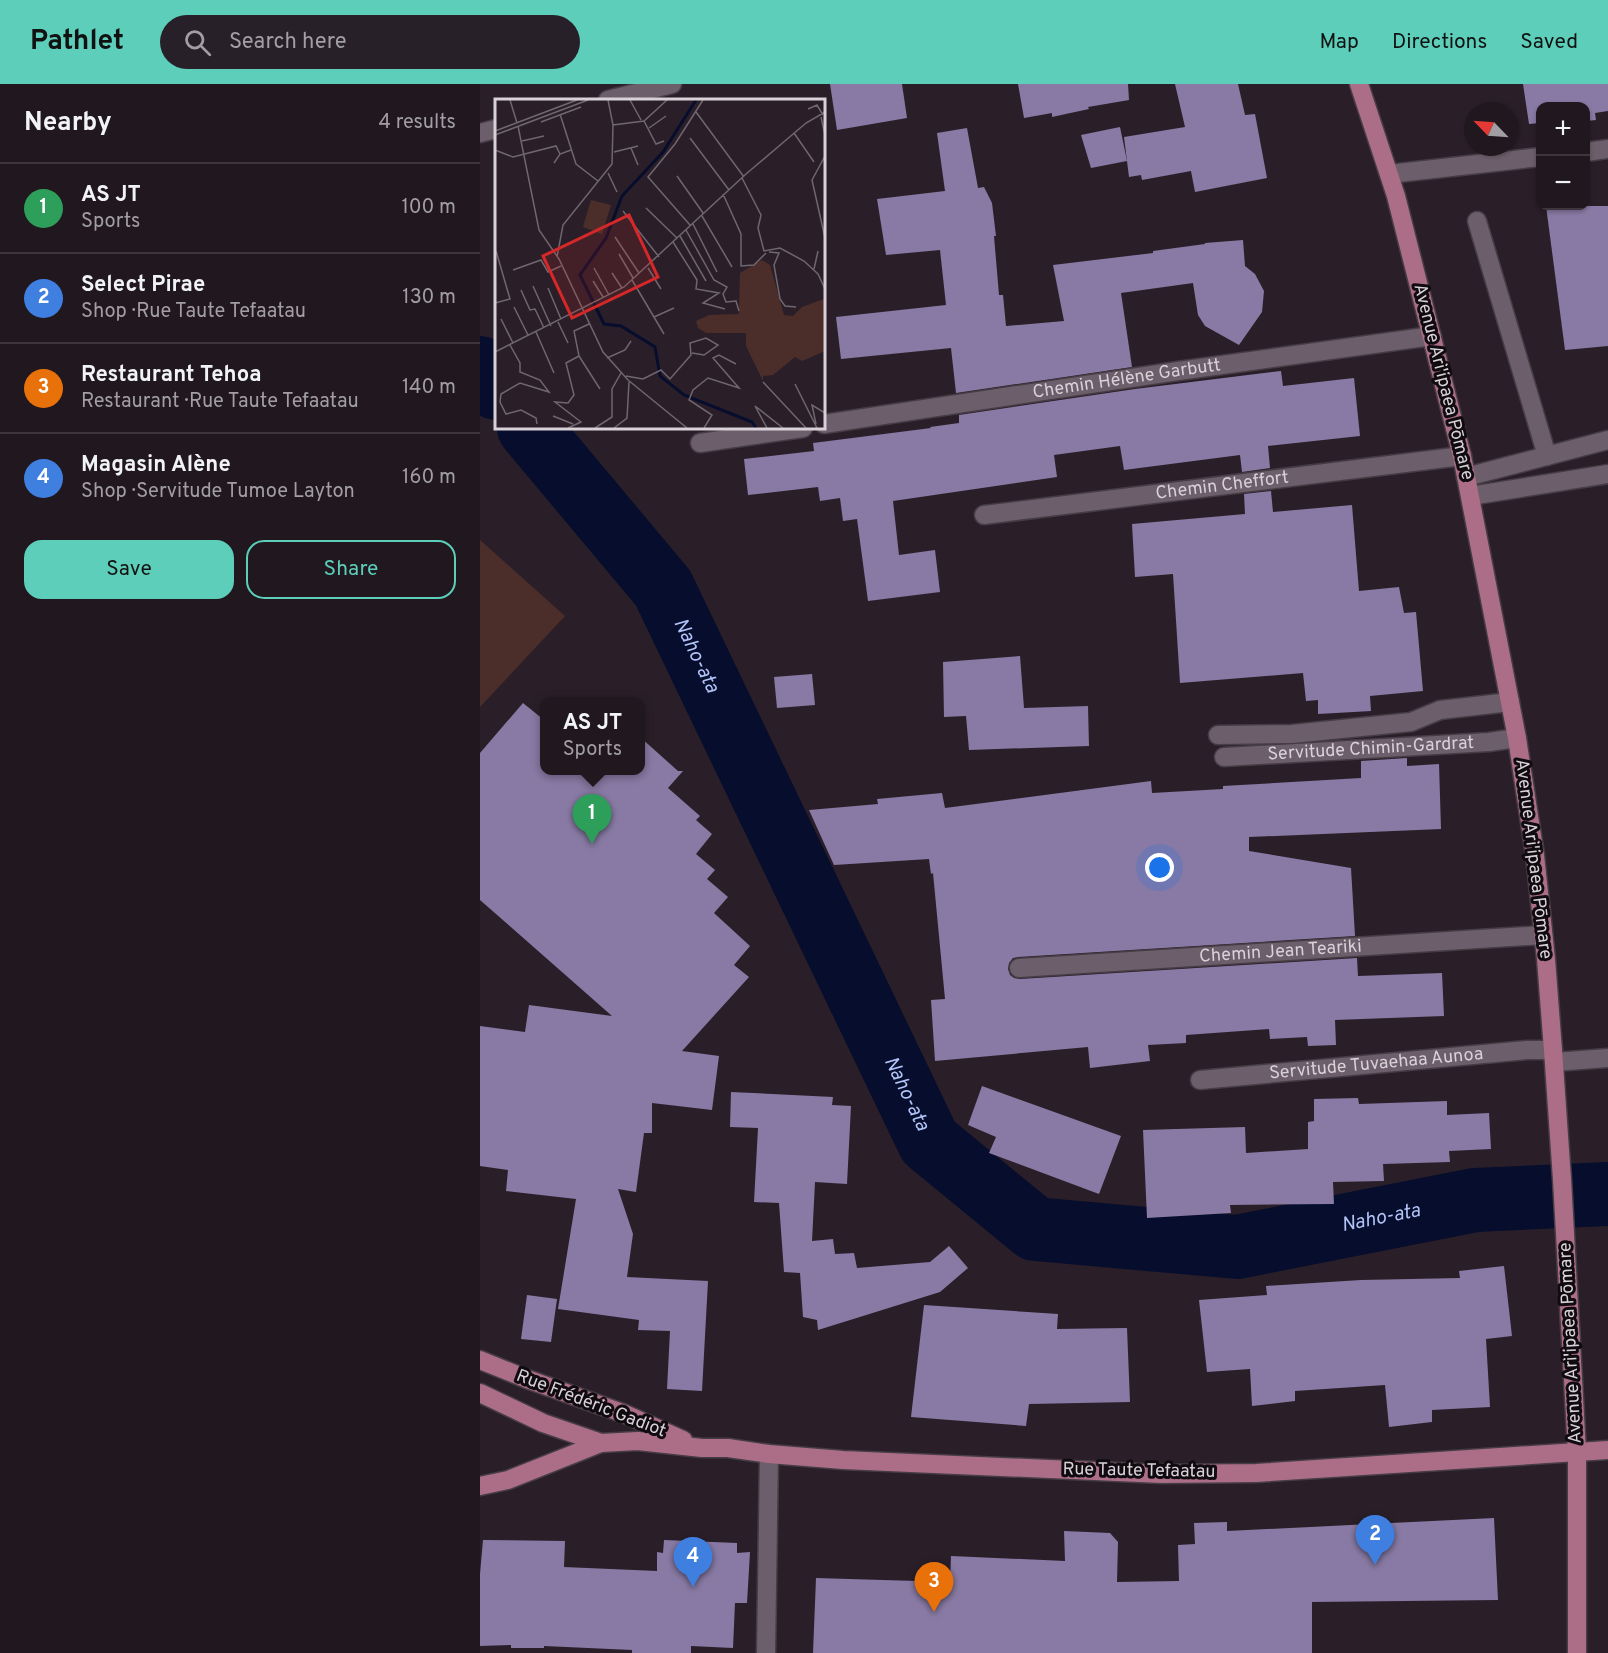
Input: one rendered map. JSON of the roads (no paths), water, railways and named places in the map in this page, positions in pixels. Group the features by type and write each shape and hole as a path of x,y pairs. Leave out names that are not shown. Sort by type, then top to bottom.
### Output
{"main road":[{"name":"Avenue Ari'ipaea Pōmare","path":"1359,84 1396,196 1462,456 1517,738 1535,855 1554,1056 1577,1452 1577,1653"},
{"name":"Rue Frédéric Gadiot","path":"480,1360 625,1414 702,1448"},
{"name":"Rue Frédéric Gadiot","path":"480,1393 543,1423 601,1443"},
{"name":"Rue Taute Tefaatau","path":"601,1443 638,1441 843,1460 1162,1474 1256,1473 1608,1450"},
{"path":"480,1486 508,1480 601,1443"}],"street":[{"path":"612,99 672,84"},
{"path":"480,134 495,129"},
{"path":"1590,152 1608,150"},
{"path":"1389,174 1536,158"},
{"path":"1477,221 1547,456"},
{"name":"Chemin Hélène Garbutt","path":"825,424 1432,336"},
{"path":"700,443 796,429"},
{"path":"1466,477 1608,440"},
{"name":"Chemin Cheffort","path":"984,515 1462,456"},
{"path":"1470,495 1608,474"},
{"path":"1218,735 1292,734 1412,722 1440,710 1510,702"},
{"name":"Servitude Chimin-Gardrat","path":"1224,758 1489,742 1517,738"},
{"name":"Chemin Jean Teariki","path":"1019,969 1543,934"},
{"name":"Servitude Tuvaehaa Aunoa","path":"1200,1080 1527,1050 1554,1056 1608,1058"},
{"path":"766,1653 769,1454"}],"waterway":[{"name":"Naho-ata","path":"480,368 495,387"},
{"name":"Naho-ata","path":"530,429 663,588 929,1142 1035,1229 1237,1247 1475,1200 1608,1194"}],"place":[{"name":"AS JT","path":"592,844"},
{"name":"Select Pirae","path":"1375,1565"},
{"name":"Magasin Alène","path":"693,1587"},
{"name":"Restaurant Tehoa","path":"934,1612"}]}
